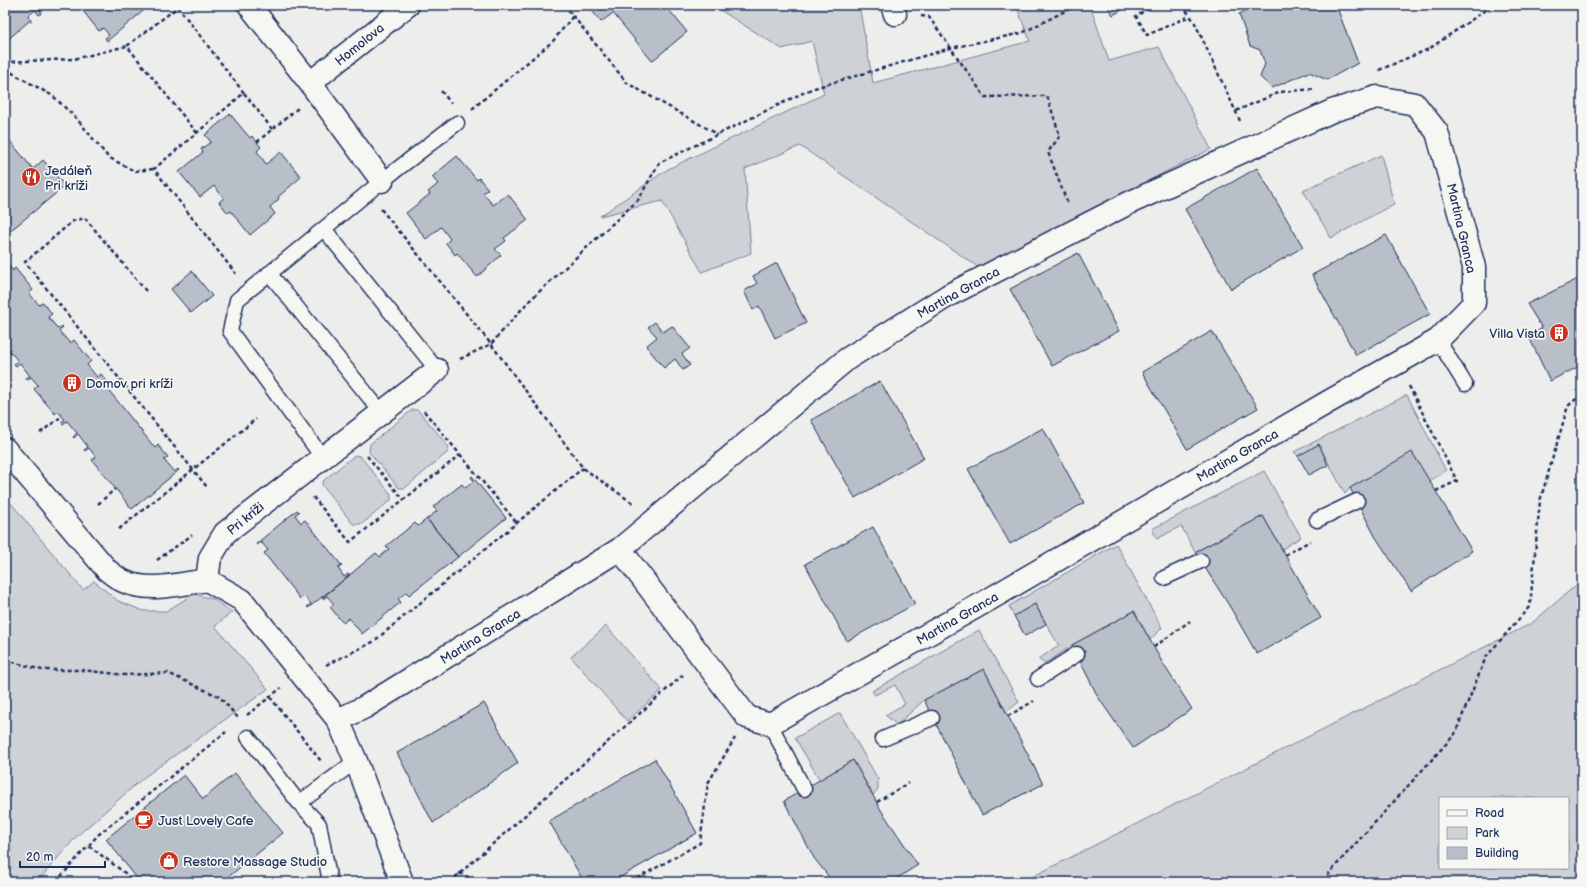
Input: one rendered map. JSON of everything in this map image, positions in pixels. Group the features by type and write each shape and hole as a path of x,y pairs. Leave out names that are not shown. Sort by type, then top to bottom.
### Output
{"street":[{"path":"249,5 310,83 375,187"},
{"name":"Homolova","path":"310,83 408,5"},
{"name":"Martina Granca","path":"338,720 365,706 620,549 846,359 949,295 1129,204 1332,111 1377,97 1415,104 1437,132 1474,267 1474,303 1438,340 990,599 770,724"},
{"name":"Pri kríži","path":"207,580 210,558 225,533 437,370"},
{"path":"5,450 107,570 124,581 144,587 207,580 242,600 338,720 356,761 402,882"},
{"path":"620,549 747,717 770,724"}],"lane":[{"path":"323,458 230,331 237,300 457,122"},
{"path":"324,229 437,370"},
{"path":"269,273 382,413"},
{"path":"1438,340 1465,384"},
{"path":"1317,520 1357,501"},
{"path":"1164,578 1201,561"},
{"path":"1038,679 1077,654"},
{"path":"883,739 932,718"},
{"path":"770,724 804,789"},
{"path":"248,738 299,803 319,824 330,882"},
{"path":"299,803 356,761"}],"path":[{"path":"564,5 627,83 717,134"},
{"path":"437,370 491,344 528,302 638,200 659,163 811,89 951,48 1022,33 1072,7 1088,5"},
{"path":"1155,5 1136,16 1147,35 1190,16"},
{"path":"1182,5 1194,20 1252,147"},
{"path":"1374,72 1429,49 1493,5"},
{"path":"5,62 74,59 127,46 180,6 272,130"},
{"path":"894,10 928,17 985,97 1047,96 1060,136 1048,152 1077,229"},
{"path":"457,122 553,41 573,16"},
{"path":"127,46 197,133"},
{"path":"5,69 53,96 77,119 108,158 134,171 154,169 244,94"},
{"path":"1236,111 1280,92 1318,88"},
{"path":"257,142 301,106 302,109"},
{"path":"154,169 239,278"},
{"path":"375,187 583,468 635,505"},
{"path":"146,291 85,218 73,221 25,262 207,487"},
{"path":"1397,363 1457,481 1436,492"},
{"path":"1324,882 1330,872 1455,734 1486,657 1530,606 1540,501 1568,406 1582,394"},
{"path":"40,433 62,416"},
{"path":"119,529 256,419"},
{"path":"433,422 517,523"},
{"path":"366,453 404,500"},
{"path":"312,495 350,542 460,455"},
{"path":"325,666 373,642 583,468"},
{"path":"98,504 115,489"},
{"path":"155,562 197,531"},
{"path":"1285,555 1311,540"},
{"path":"1154,648 1190,621"},
{"path":"5,660 42,670 82,670 125,675 168,673 220,698 240,721"},
{"path":"246,716 301,672"},
{"path":"450,882 683,674"},
{"path":"270,697 322,762 324,784"},
{"path":"1008,716 1040,698"},
{"path":"56,882 98,835 228,731"},
{"path":"631,882 700,843 708,783 737,734"},
{"path":"876,802 908,783"},
{"path":"89,846 125,874 132,882"},
{"path":"459,873 479,882"}],"green space":[{"path":"721,5 859,5 873,83 1030,41 1016,5 1090,5 1109,61 1159,47 1211,149 978,267 800,146 745,169 751,253 702,272 662,201 600,216 668,169 824,94 812,41 782,49 720,10"},
{"path":"1381,155 1394,204 1331,238 1303,190"},
{"path":"1407,395 1446,471 1429,481 1350,488 1345,494 1319,445 1298,456 1294,452"},
{"path":"412,410 418,410 449,447 448,452 405,488 399,488 369,452 370,444"},
{"path":"355,455 360,456 391,494 391,500 362,524 353,524 322,485 323,481"},
{"path":"1264,471 1301,537 1282,549 1263,516 1195,552 1181,526 1157,539 1152,529"},
{"path":"5,496 83,590 94,581 118,601 144,611 166,611 194,594 213,599 232,612 215,626 268,689 143,778 77,836 37,882 5,882"},
{"path":"1116,544 1162,628 1150,640 1134,611 1072,645 1051,660 1044,663 1038,659 1059,646 1035,604 1014,616 1009,606"},
{"path":"1582,580 1582,882 1022,882 1532,623"},
{"path":"606,626 662,690 627,721 571,657"},
{"path":"979,630 1019,702 1006,712 984,669 924,700 897,725 885,715 905,704 895,685 875,695 872,691"},
{"path":"840,713 878,779 878,789 873,795 853,760 820,780 795,738"}],"building":[{"path":"5,5 40,5 38,7 42,13 39,15 35,10 28,16 32,21 29,21 5,42"},
{"path":"78,5 140,5 143,8 147,5 148,7 107,41 105,38 109,35 103,28 99,31"},
{"path":"603,5 665,5 687,32 652,61 613,13 601,22 593,12"},
{"path":"1107,5 1131,5 1113,15"},
{"path":"1257,5 1336,5 1358,63 1327,80 1309,72 1272,88 1260,77 1265,64 1260,50 1250,46 1239,14"},
{"path":"230,114 250,138 252,136 261,147 257,151 266,164 281,152 301,177 278,197 279,199 270,207 275,214 250,235 231,211 228,213 219,202 224,198 214,186 200,197 179,172 203,152 201,149 211,142 205,135"},
{"name":"Jedáleň Pri kríži","path":"5,135 33,169 43,160 65,186 5,235"},
{"path":"457,156 477,180 479,178 488,189 483,193 493,205 508,194 528,220 504,238 506,241 495,249 501,255 477,277 457,253 455,255 446,243 450,239 441,227 426,239 406,213 430,194 428,192 438,184 432,177"},
{"path":"1257,168 1303,247 1231,289 1185,209"},
{"path":"1386,235 1430,314 1356,355 1312,275"},
{"path":"1078,253 1119,331 1052,366 1010,289"},
{"name":"Domov pri kríži","path":"5,261 13,271 15,268 33,290 29,293 39,305 43,302 52,314 48,317 58,329 62,326 63,327 59,331 70,343 74,340 91,361 87,365 97,377 101,374 110,385 107,388 155,448 158,445 168,457 164,460 174,472 178,469 179,470 132,509 92,460 96,457 89,448 85,451 84,450 88,447 78,434 74,438 73,437 77,433 67,421 63,424 61,422 65,420 58,411 55,414 34,389 38,385 31,377 27,380 26,378 30,376 20,363 16,366 14,364 18,361 8,349 5,351 7,348 5,345"},
{"path":"777,263 806,323 775,338 759,306 753,310 744,291 757,284 753,276"},
{"path":"192,271 212,296 191,313 171,289"},
{"name":"Villa Vista","path":"1582,277 1582,365 1550,381 1529,337 1542,328 1527,304"},
{"path":"655,322 663,332 672,326 690,348 682,354 690,365 683,370 675,359 664,368 646,346 657,337 648,327"},
{"path":"1212,331 1258,408 1187,449 1142,372"},
{"path":"880,381 924,458 855,498 811,420"},
{"path":"1043,428 1084,503 1010,544 968,469"},
{"path":"1319,444 1328,465 1309,475 1298,456"},
{"path":"1412,452 1472,551 1411,591 1375,536 1350,488"},
{"path":"472,476 506,518 458,557 427,519 437,511 433,507 462,484 465,488 474,481 471,477"},
{"path":"297,510 299,512 295,515 301,523 305,520 342,566 338,568 344,577 348,574 350,575 308,608 307,607 311,604 304,596 300,599 264,553 268,550 261,542 257,545 256,544"},
{"path":"1263,516 1321,618 1257,654 1230,607 1195,552"},
{"path":"427,519 458,557 409,595 406,592 398,599 401,602 362,634 349,618 343,623 330,607 334,604 327,596 323,599 322,598 376,553 380,557 389,549 386,546 415,523 418,526"},
{"path":"873,527 915,604 847,641 805,564"},
{"path":"1035,604 1046,624 1025,636 1014,616"},
{"path":"1134,611 1162,662 1192,709 1133,748 1098,697 1072,645"},
{"path":"984,669 1043,784 982,815 924,700"},
{"path":"484,703 518,763 433,823 397,753"},
{"path":"655,759 697,833 612,882 584,882 549,821"},
{"path":"853,760 881,810 918,865 891,882 833,882 814,858 784,801"},
{"path":"235,773 283,833 222,882 140,882 106,839 184,775 203,799"}],"place":[{"name":"Jedáleň Pri kríži","path":"31,177"},
{"name":"Villa Vista","path":"1559,333"},
{"name":"Domov pri kríži","path":"72,383"},
{"name":"Just Lovely Cafe","path":"144,820"},
{"name":"Restore Massage Studio","path":"169,861"}]}
